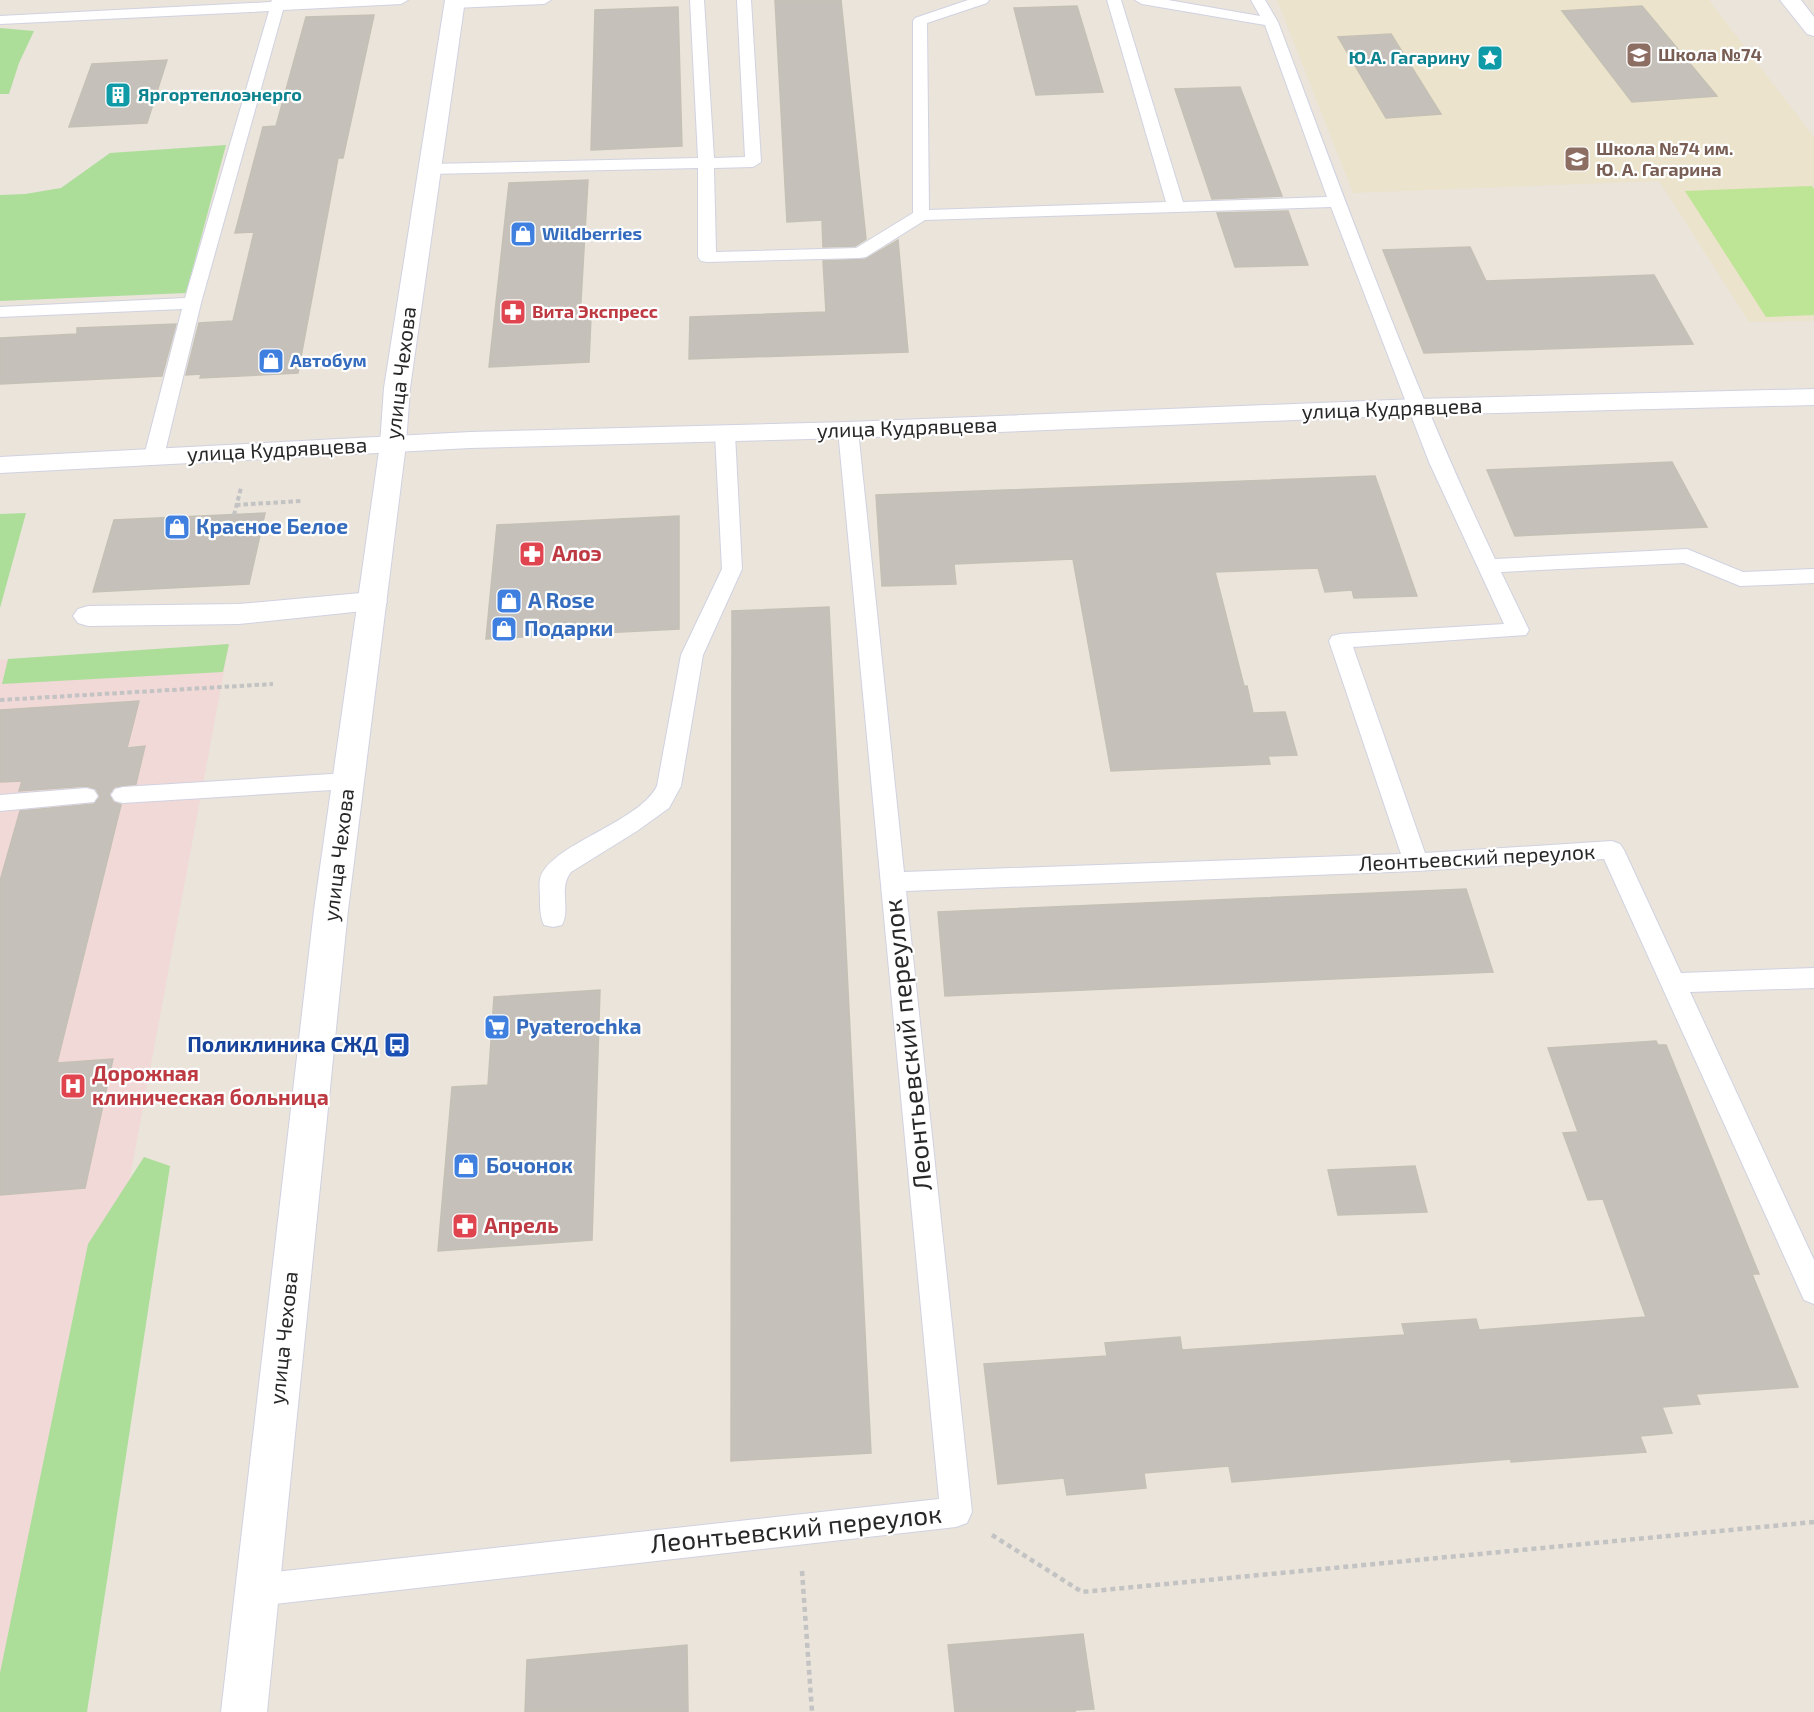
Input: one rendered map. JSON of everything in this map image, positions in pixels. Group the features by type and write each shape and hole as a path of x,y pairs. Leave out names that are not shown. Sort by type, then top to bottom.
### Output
{"street":[{"path":"1790,0 1814,30"},
{"name":"улица Чехова","path":"244,1712 330,922 393,444 397,388 454,2"},
{"name":"улица Кудрявцева","path":"0,465 393,444 848,430 1417,407 1814,397"},
{"path":"88,616 239,614 372,602"}],"lane":[{"path":"0,20 278,3 401,0"},
{"path":"454,2 544,0"},
{"path":"697,0 706,163 707,257 860,253 921,215 1337,202"},
{"path":"429,169 753,162 744,0"},
{"path":"921,215 920,21 982,0"},
{"path":"1114,0 1176,207"},
{"path":"1142,0 1271,22"},
{"path":"1258,0 1271,22 1337,202 1439,462 1518,630 1340,641 1416,862"},
{"path":"154,456 192,303 278,3"},
{"path":"0,312 192,303"},
{"name":"Леонтьевский переулок","path":"257,1590 956,1512 848,430"},
{"path":"554,918 552,879 562,866 630,825 661,802 669,786 692,655 732,569 725,434"},
{"path":"1488,566 1687,556 1740,579 1814,576"},
{"path":"123,795 348,781"},
{"path":"0,803 86,796"},
{"name":"Леонтьевский переулок","path":"892,882 1416,862 1612,850 1814,1291"},
{"path":"1673,983 1814,978"}],"path":[{"path":"234,515 241,487"},
{"path":"236,505 301,501"},
{"path":"0,700 273,684"},
{"path":"956,1512 1082,1592 1814,1522"},
{"path":"799,1528 812,1712"}],"shaded area":[{"name":"Школа №74 им. Ю. А. Гагарина","path":"1277,0 1709,0 1814,137 1814,321 1749,322 1659,181 1353,193"},
{"name":"Дорожная клиническая больница","path":"229,644 31,1712 0,1712 0,660"}],"green space":[{"path":"0,28 34,31 19,63 9,94 0,94"},
{"path":"226,145 186,293 0,301 0,195 25,194 61,188 110,153"},
{"path":"1812,186 1814,189 1814,315 1766,317 1685,191"},
{"path":"26,513 0,608 0,514"},
{"path":"229,644 223,672 2,684 8,659"},
{"path":"144,1157 170,1166 87,1712 0,1712 0,1673 88,1244"}],"building":[{"path":"775,0 841,0 866,239 855,246 823,247 822,220 787,222"},
{"path":"1077,6 1103,92 1036,95 1014,8"},
{"path":"1642,6 1717,96 1632,102 1562,11"},
{"path":"678,7 682,146 591,150 595,10"},
{"path":"374,15 343,158 338,158 298,373 200,378 201,374 186,375 199,323 233,321 254,232 235,233 263,127 276,126 306,17"},
{"path":"1391,34 1441,114 1386,118 1338,37"},
{"name":"Яргортеплоэнерго","path":"167,60 147,123 69,127 92,64"},
{"path":"1240,87 1282,196 1212,199 1175,89"},
{"path":"588,180 580,318 591,317 589,362 489,367 509,183"},
{"path":"1288,211 1308,265 1235,267 1217,213"},
{"path":"898,240 908,352 689,359 690,317 826,312 823,261 866,259"},
{"path":"1470,247 1486,281 1654,275 1693,344 1424,353 1383,250"},
{"path":"176,324 162,376 0,384 0,338 77,334 77,328"},
{"path":"1672,462 1707,527 1515,536 1487,470"},
{"path":"1375,476 1417,596 1354,598 1352,590 1325,592 1318,568 1215,572 1253,713 1285,712 1297,755 1268,756 1270,764 1111,771 1073,559 954,564 956,584 882,586 876,495"},
{"path":"265,513 249,584 93,592 114,520"},
{"path":"679,516 679,629 486,639 497,525"},
{"path":"829,607 871,1453 731,1461 732,611"},
{"path":"139,701 127,748 145,746 136,784 114,787 109,794 113,802 121,805 57,1063 113,1059 85,1188 0,1195 0,881 20,811 94,804 100,797 96,789 87,786 19,791 22,781 0,782 0,710"},
{"path":"1466,889 1493,972 945,996 938,912"},
{"path":"600,990 592,1240 438,1251 452,1087 488,1085 494,997"},
{"path":"1656,1041 1658,1045 1666,1045 1759,1274 1752,1274 1798,1387 1696,1394 1700,1404 1662,1407 1672,1433 1640,1436 1646,1452 1511,1462 1511,1459 1232,1482 1229,1466 1144,1473 1146,1488 1067,1495 1064,1478 998,1484 984,1364 1107,1356 1105,1343 1180,1337 1182,1350 1405,1335 1402,1324 1476,1319 1479,1330 1646,1317 1603,1199 1588,1200 1563,1133 1578,1132 1548,1048"},
{"path":"1415,1166 1427,1212 1338,1215 1328,1170"},
{"path":"1083,1634 1094,1709 1075,1710 1075,1712 955,1712 948,1645"},
{"path":"687,1645 688,1712 525,1712 527,1660"}],"place":[{"name":"Школа №74","path":"1639,55"},
{"name":"Ю.А. Гагарину","path":"1490,58"},
{"name":"Яргортеплоэнерго","path":"118,95"},
{"name":"Школа №74 им. Ю. А. Гагарина","path":"1577,159"},
{"name":"Wildberries","path":"523,234"},
{"name":"Вита Экспресс","path":"513,312"},
{"name":"Автобум","path":"271,361"},
{"name":"Красное Белое","path":"177,527"},
{"name":"Алоэ","path":"532,554"},
{"name":"A Rose","path":"509,601"},
{"name":"Подарки","path":"504,629"},
{"name":"Pyaterochka","path":"497,1027"},
{"name":"Поликлиника СЖД","path":"397,1045"},
{"name":"Дорожная клиническая больница","path":"73,1086"},
{"name":"Бочонок","path":"466,1166"},
{"name":"Апрель","path":"465,1226"}]}
